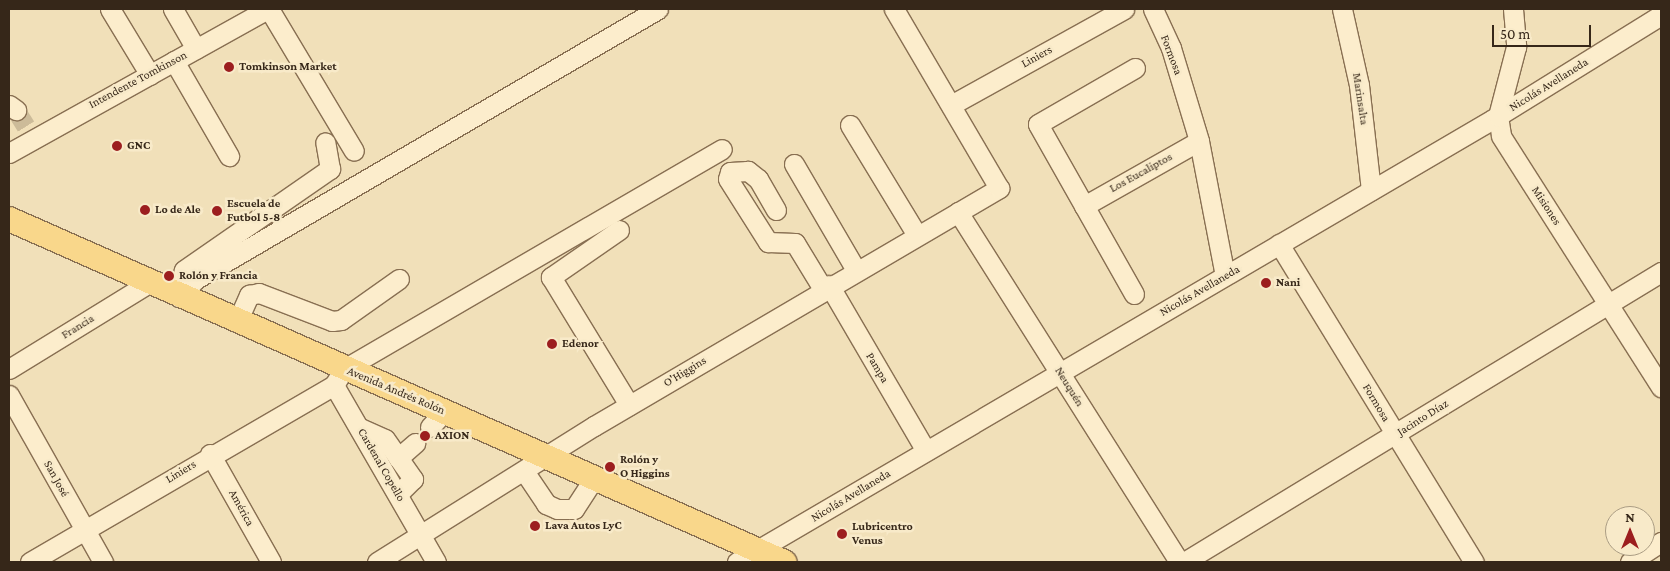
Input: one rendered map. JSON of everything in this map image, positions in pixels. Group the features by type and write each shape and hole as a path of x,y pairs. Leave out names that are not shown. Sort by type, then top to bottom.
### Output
{"main road":[{"name":"Avenida Andrés Rolón","path":"9,219 147,284 237,322 339,377 437,419 549,458 784,562"}],"street":[{"path":"110,9 150,75"},
{"path":"174,9 196,49"},
{"path":"268,9 354,151"},
{"name":"Intendente Tomkinson","path":"17,135 150,75 268,9"},
{"path":"179,297 196,280 658,9"},
{"path":"894,9 951,105"},
{"name":"Liniers","path":"951,105 1124,9"},
{"name":"Marinsalta","path":"1342,9 1359,85 1371,190"},
{"name":"Misiones","path":"1513,9 1516,47 1498,116 1500,136 1609,303 1661,387"},
{"name":"Formosa","path":"1150,10 1171,48 1199,141 1225,276"},
{"name":"Nicolás Avellaneda","path":"737,562 1498,116 1661,15"},
{"path":"174,61 229,156"},
{"path":"1134,294 1038,124 1135,68"},
{"name":"O'Higgins","path":"377,562 422,536 524,471 549,458 629,405 826,287 999,188 951,105"},
{"path":"850,125 917,235"},
{"name":"Los Eucaliptos","path":"1084,206 1199,141"},
{"path":"179,297 184,270 330,168 325,142"},
{"name":"Liniers","path":"30,562 722,150"},
{"path":"794,164 856,270"},
{"name":"Pampa","path":"776,210 758,179 748,171 730,172 728,179 768,242 796,243 826,287 926,451"},
{"name":"Neuquén","path":"958,212 1179,562"},
{"path":"619,230 551,277 629,405"},
{"name":"Formosa","path":"1279,244 1474,562"},
{"name":"Jacinto Díaz","path":"1184,562 1396,435 1661,272"},
{"path":"237,322 249,295 259,293 332,321 341,320 399,279"},
{"name":"Francia","path":"9,369 147,284"},
{"name":"Cardenal Copello","path":"339,377 360,428 436,562"},
{"name":"San José","path":"9,395 103,562"},
{"path":"360,428 380,434 413,479 398,494"},
{"path":"398,458 415,443"},
{"name":"América","path":"210,454 271,562"},
{"path":"524,471 546,504 557,509 574,509 594,478"},
{"path":"1630,562 1661,542"}],"tunnel":[{"path":"16,110 26,126"}],"place":[{"name":"Tomkinson Market","path":"229,67"},
{"name":"GNC","path":"117,146"},
{"name":"Lo de Ale","path":"145,210"},
{"name":"Escuela de Futbol 5-8","path":"217,211"},
{"name":"Rolón y Francia","path":"169,276"},
{"name":"Nani","path":"1266,283"},
{"name":"Edenor","path":"552,344"},
{"name":"AXION","path":"425,436"},
{"name":"Rolón y O Higgins","path":"610,467"},
{"name":"Lava Autos LyC","path":"535,526"},
{"name":"Lubricentro Venus","path":"842,534"}]}
